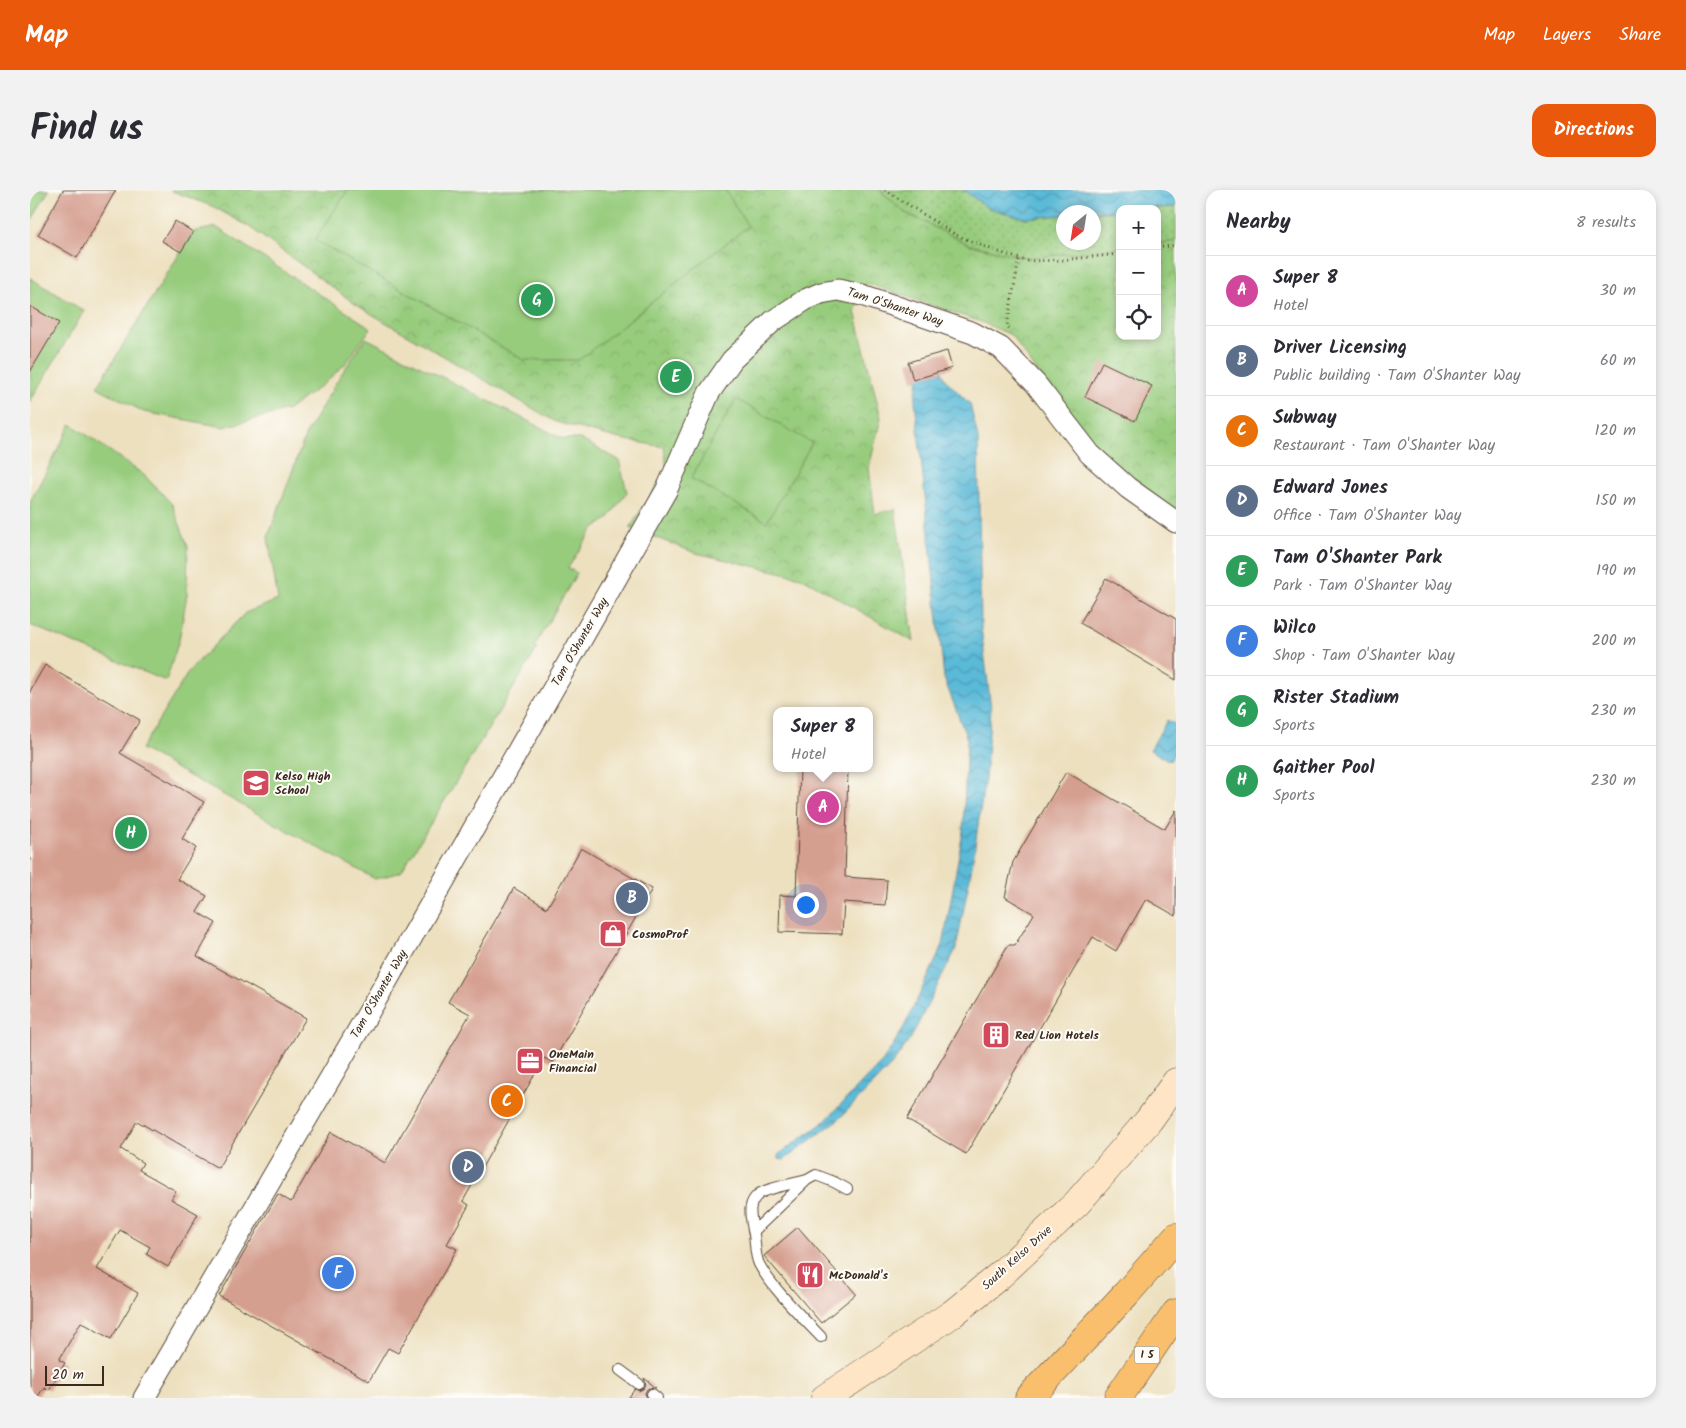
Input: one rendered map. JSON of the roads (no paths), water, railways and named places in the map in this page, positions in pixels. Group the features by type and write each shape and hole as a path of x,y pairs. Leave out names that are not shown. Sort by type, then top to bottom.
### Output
{"highway":[{"path":"1029,1398 1126,1294 1176,1237"},
{"name":"I 5","path":"1118,1398 1176,1312"}],"main road":[{"name":"South Kelso Drive","path":"825,1398 952,1314 1000,1275 1077,1203 1148,1120 1176,1082"}],"street":[{"name":"Tam O'Shanter Way","path":"144,1398 388,979 667,489 709,393 732,360 773,321 805,300 821,293 838,290 862,295 973,333 1001,348 1034,383 1090,454 1128,488 1176,522"}],"lane":[{"path":"821,1337 770,1280 758,1262 750,1207 759,1194 807,1180 816,1175 847,1188"},
{"path":"754,1232 807,1180"},
{"path":"620,1370 639,1384"}],"water":[{"path":"963,190 1176,190 1176,207 1116,205 1116,211 1101,211 1101,205 1056,205 1056,216 1025,218 988,208"},
{"path":"941,369 945,379 970,404 978,438 981,627 991,708 985,778 972,866 956,949 911,1038 891,1066 838,1120 784,1160 779,1159 778,1155 824,1122 883,1061 904,1027 943,945 963,831 967,739 944,678 915,401 918,378"},
{"path":"1167,720 1176,725 1176,750 1170,761 1150,750"}],"place":[{"name":"Rister Stadium","path":"537,300"},
{"name":"Tam O'Shanter Park","path":"676,377"},
{"name":"Kelso High School","path":"256,783"},
{"name":"Super 8","path":"823,807"},
{"name":"Gaither Pool","path":"131,833"},
{"name":"Driver Licensing","path":"632,898"},
{"name":"CosmoProf","path":"613,934"},
{"name":"Red Lion Hotels","path":"996,1035"},
{"name":"OneMain Financial","path":"530,1061"},
{"name":"Subway","path":"507,1101"},
{"name":"Edward Jones","path":"468,1167"},
{"name":"Wilco","path":"338,1273"},
{"name":"McDonald's","path":"810,1275"}]}
